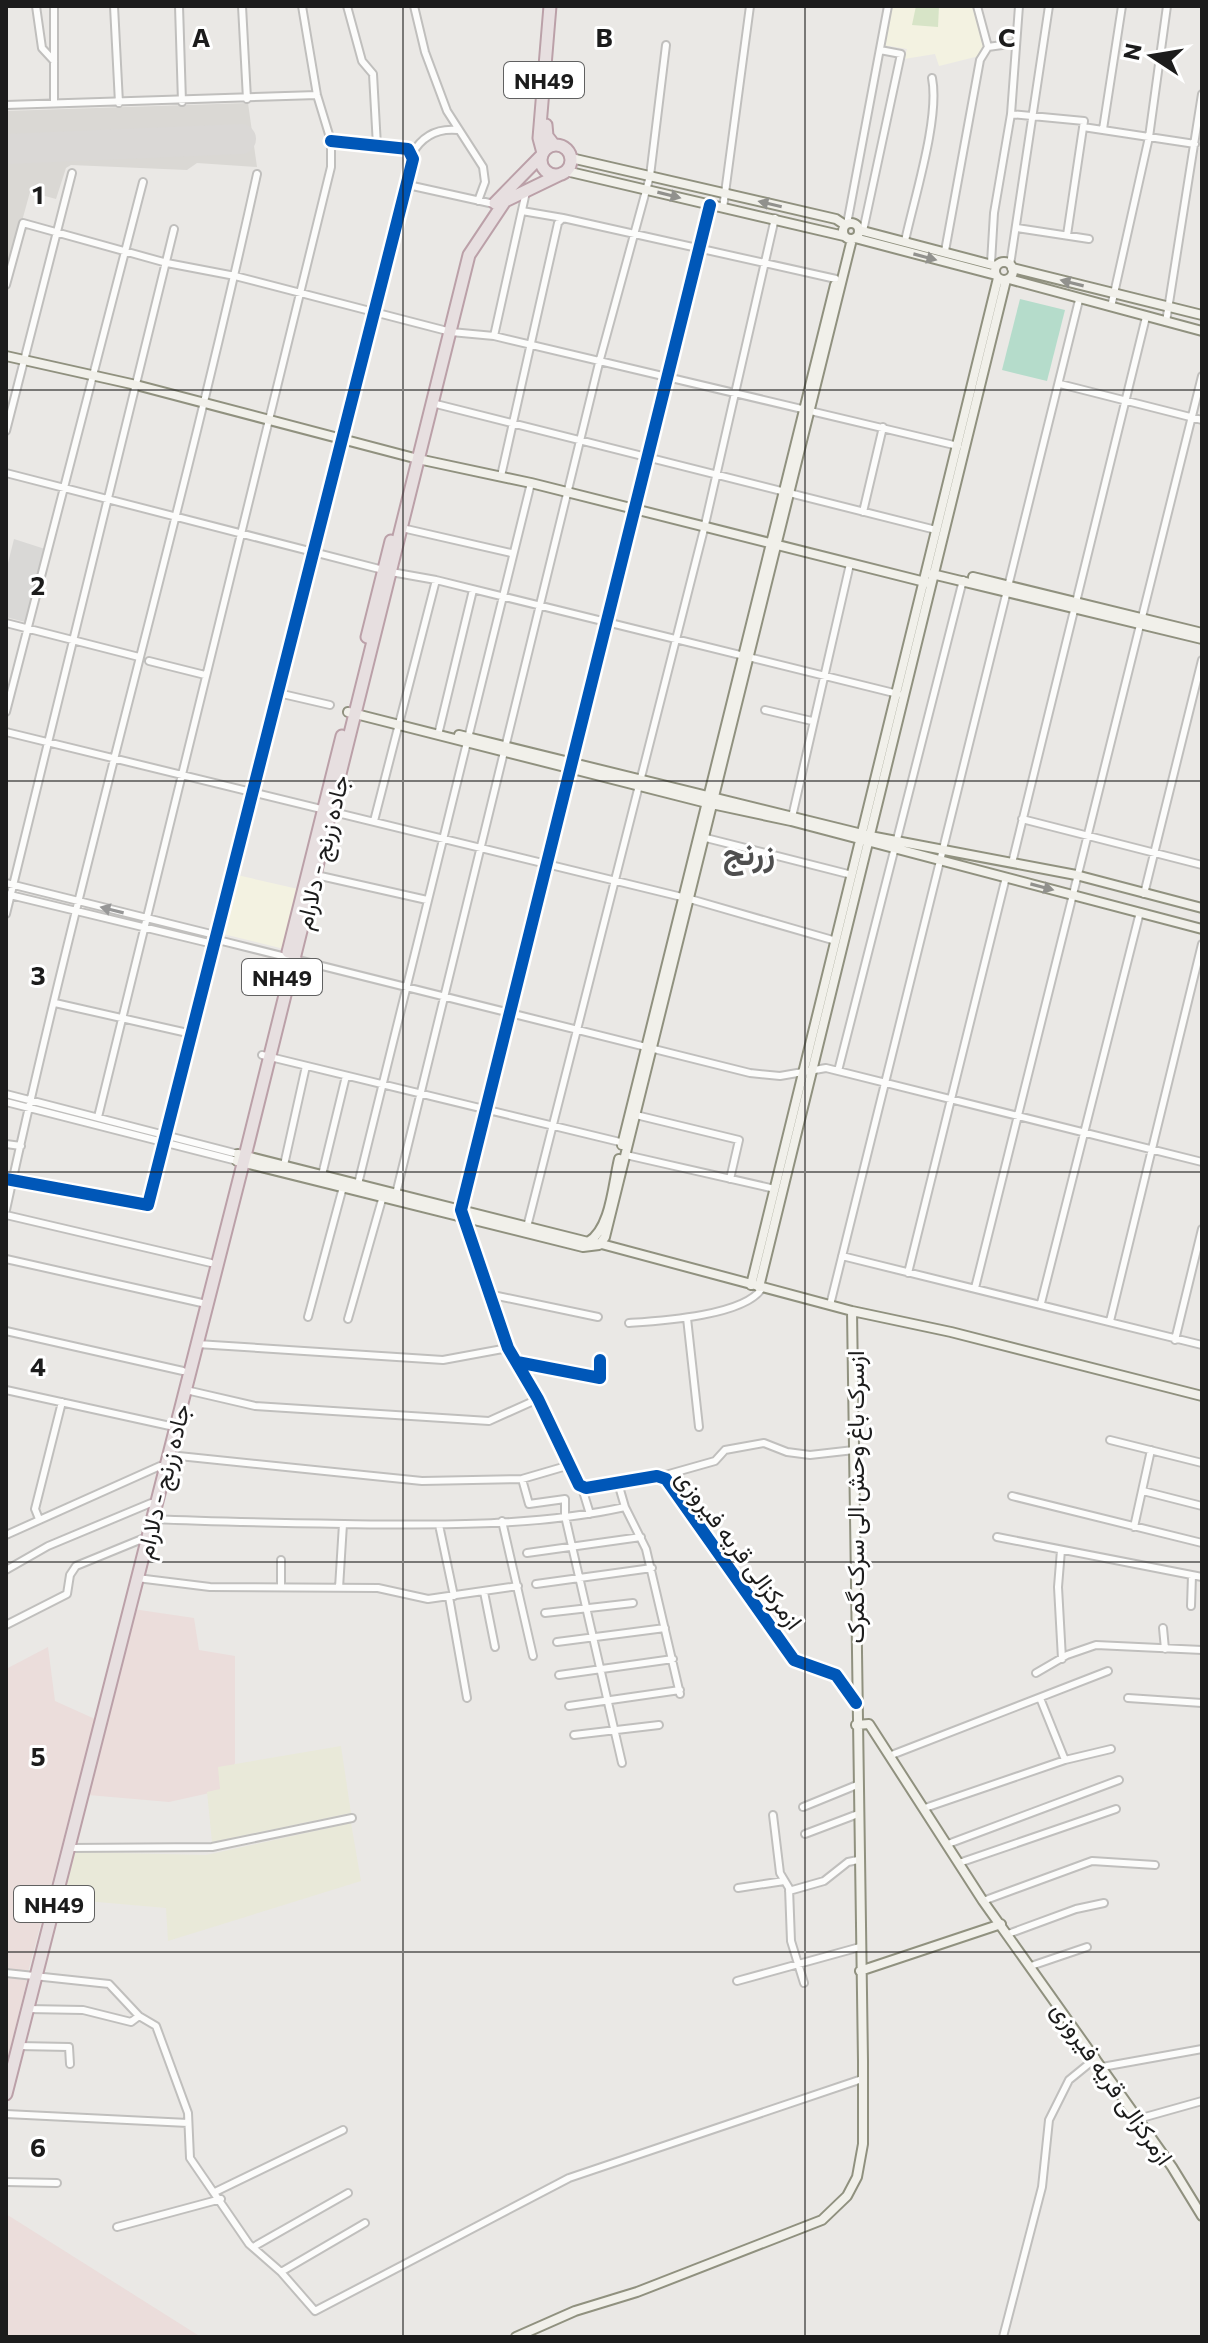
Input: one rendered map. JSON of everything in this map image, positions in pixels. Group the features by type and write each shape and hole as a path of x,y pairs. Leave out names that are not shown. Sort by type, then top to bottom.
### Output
{"highway":[{"name":"NH49","path":"552,6 545,131 554,145 542,154 539,138 552,6"},
{"path":"542,154 546,171 564,172 571,158 567,149 554,145"},
{"name":"جاده زرنج - دلارام","path":"387,571 402,528 463,255 494,204 542,154"},
{"name":"جاده زرنج - دلارام","path":"101,1713 186,1390 266,1055 447,331 474,245 505,201 564,172"},
{"name":"جاده زرنج - دلارام","path":"290,960 316,875 328,812"},
{"name":"جاده زرنج - دلارام","path":"6,2094 183,1371 241,1158"}],"main road":[{"path":"571,158 836,219 846,224 853,235"},
{"path":"564,172 853,235 999,273 1011,266"},
{"path":"595,1243 626,1143 807,409 853,235 855,223 846,224"},
{"path":"853,235 905,241 945,251 1079,300 1202,331"},
{"path":"833,306 836,279 853,235"},
{"path":"757,1287 775,1189 931,575 1003,262 1202,315"},
{"path":"6,356 136,385 415,459 531,483 635,512 850,564 1006,589 1202,639"},
{"path":"757,1287 852,875 866,838 898,694 931,575 936,530 961,447"},
{"path":"931,575 1006,589"},
{"path":"1140,621 1202,633"},
{"path":"353,710 504,750 791,818 940,861 1202,929"},
{"path":"687,898 706,838 711,801"},
{"path":"895,846 942,848 1076,875 1202,908"},
{"path":"241,1158 284,1165 358,1184 583,1247 595,1243 609,1225 650,1048"},
{"path":"241,1158 343,1187 595,1243 852,1311 951,1332 1202,1396"},
{"path":"463,1214 508,1348 538,1399 582,1488"},
{"name":"ازسرک باغ وحش الی سرک گمرک","path":"516,2337 575,2311 637,2292 822,2220 847,2196 857,2177 863,2144 852,1311"},
{"name":"ازمرکزالی قریه فیروزی","path":"582,1488 662,1476 794,1660 836,1675 856,1703"},
{"name":"ازمرکزالی قریه فیروزی","path":"856,1725 869,1724 983,1901 1096,2058 1202,2216"},
{"path":"860,1971 1001,1924"}],"street":[{"path":"36,6 42,48 54,61"},
{"path":"54,6 54,102"},
{"path":"114,6 119,103"},
{"path":"179,6 182,102"},
{"path":"242,6 247,99"},
{"path":"98,1117 331,167 331,141 317,95 302,6"},
{"path":"347,6 362,61 373,74 377,146"},
{"path":"414,6 425,52 458,130 483,167 485,182 478,201"},
{"path":"723,208 750,6"},
{"path":"846,224 888,6"},
{"path":"945,251 980,60 988,47 977,6"},
{"path":"999,273 994,213 1011,114 1019,6"},
{"path":"1011,266 1049,6"},
{"path":"1103,129 1122,6"},
{"path":"1111,307 1149,137 1167,6"},
{"path":"988,47 1016,43"},
{"path":"396,1194 583,440 599,363 650,176 666,45"},
{"path":"853,235 901,54 880,50"},
{"path":"905,241 935,92 932,78"},
{"path":"1166,322 1202,94"},
{"path":"6,105 182,102 317,95"},
{"path":"1011,114 1084,121 1067,235"},
{"path":"1083,127 1195,144"},
{"path":"9,1180 148,1205 408,185 412,154 417,145 435,132 458,130"},
{"path":"331,141 408,149 412,154"},
{"path":"6,431 72,173"},
{"path":"211,1263 6,1212 9,1180 21,1146 78,901 177,516 257,174"},
{"path":"6,712 143,182"},
{"path":"408,185 494,204"},
{"path":"494,336 527,191"},
{"path":"463,1214 509,1012 573,767 710,205"},
{"path":"522,211 836,279"},
{"path":"501,476 558,223 563,218"},
{"path":"527,1227 704,529 775,218"},
{"path":"6,285 22,223 167,263 235,276 447,331 494,336 961,447"},
{"path":"1017,228 1089,239"},
{"path":"6,914 9,884 50,743 174,229"},
{"path":"830,1305 1079,300"},
{"path":"1012,863 1146,317"},
{"path":"975,1288 1202,376"},
{"path":"1060,384 1202,420"},
{"path":"432,403 936,530"},
{"path":"863,512 883,427"},
{"path":"6,473 387,571 436,580 539,608 898,694"},
{"path":"358,1184 511,553 531,483"},
{"path":"402,528 511,553"},
{"path":"791,818 850,564"},
{"path":"374,821 436,580"},
{"path":"838,1071 963,580"},
{"path":"438,732 473,590"},
{"path":"6,623 139,657"},
{"path":"1144,894 1202,660"},
{"path":"149,661 205,675"},
{"path":"278,693 330,705"},
{"path":"765,710 812,721"},
{"path":"6,732 687,898 836,941"},
{"path":"1022,819 1202,865"},
{"path":"706,838 852,875"},
{"path":"316,875 427,900"},
{"path":"908,1273 1006,877"},
{"path":"9,884 146,918 290,960 576,1027 750,1073 780,1076 826,1068 1202,1162"},
{"path":"8,894 144,927 214,939"},
{"path":"1041,1303 1140,912"},
{"path":"1110,1321 1202,944"},
{"path":"55,1003 192,1034"},
{"path":"266,1055 552,1128 626,1143"},
{"path":"284,1165 306,1066"},
{"path":"322,1175 346,1076"},
{"path":"6,1094 30,1104 162,1142 241,1158"},
{"path":"6,1102 98,1117 164,1133 241,1158"},
{"path":"636,1115 739,1140 730,1179"},
{"path":"6,1144 21,1146"},
{"path":"626,1155 775,1189"},
{"path":"308,1317 343,1187"},
{"path":"348,1319 383,1196"},
{"path":"1175,1340 1202,1229"},
{"path":"842,1256 1202,1345"},
{"path":"6,1259 202,1303"},
{"path":"629,1323 687,1318 756,1296 757,1287"},
{"path":"488,1294 598,1317"},
{"path":"687,1318 699,1427"},
{"path":"6,1331 183,1371"},
{"path":"197,1344 443,1360 508,1348"},
{"path":"517,1362 600,1378 600,1360"},
{"path":"6,1390 170,1426"},
{"path":"186,1390 255,1406 489,1421 538,1399"},
{"path":"39,1519 35,1509 62,1402"},
{"path":"1110,1440 1202,1463"},
{"path":"662,1476 715,1461 725,1450 758,1444 810,1455 854,1450"},
{"path":"1134,1527 1151,1450"},
{"path":"169,1455 422,1481 522,1479 570,1465"},
{"path":"6,1535 160,1466"},
{"path":"522,1479 529,1504 565,1499 565,1516 622,1763"},
{"path":"569,1706 680,1692 652,1568 641,1537 625,1507 618,1483"},
{"path":"582,1488 590,1514"},
{"path":"1143,1491 1202,1506"},
{"path":"1012,1496 1202,1543"},
{"path":"6,1570 48,1546 151,1503"},
{"path":"153,1519 281,1525 439,1525 590,1514 625,1507"},
{"path":"502,1521 533,1656"},
{"path":"339,1588 343,1524"},
{"path":"439,1525 467,1698"},
{"path":"527,1553 641,1537"},
{"path":"997,1537 1202,1577"},
{"path":"6,1625 67,1594 70,1575 76,1566 142,1539"},
{"path":"1061,1550 1058,1587 1062,1659"},
{"path":"281,1560 281,1585"},
{"path":"536,1584 652,1568"},
{"path":"1191,1606 1192,1575"},
{"path":"137,1578 210,1587 281,1585 399,1590 428,1599 518,1586"},
{"path":"484,1592 495,1647"},
{"path":"545,1613 633,1603"},
{"path":"557,1642 594,1640 665,1628"},
{"path":"1163,1628 1165,1649"},
{"path":"1036,1673 1096,1645 1202,1650"},
{"path":"559,1675 673,1659"},
{"path":"889,1756 1108,1671"},
{"path":"1040,1698 1065,1760"},
{"path":"1128,1698 1202,1703"},
{"path":"574,1735 659,1725"},
{"path":"925,1808 1065,1760 1111,1749"},
{"path":"948,1844 1119,1780"},
{"path":"803,1807 857,1785"},
{"path":"959,1863 1116,1809"},
{"path":"805,1834 858,1814"},
{"path":"773,1815 784,1881 789,1891 791,1941 804,1983"},
{"path":"68,1848 212,1847 352,1818"},
{"path":"789,1891 824,1881 848,1862 858,1860"},
{"path":"983,1901 1089,1862 1155,1865"},
{"path":"738,1888 784,1881"},
{"path":"1008,1934 1076,1909 1104,1903"},
{"path":"737,1981 860,1947"},
{"path":"1031,1966 1087,1947"},
{"path":"6,1973 34,1979 109,1984 139,2016 158,2028 188,2123 187,2153 249,2244 255,2246 317,2311 569,2178 862,2079"},
{"path":"27,2009 83,2010 131,2022 139,2016"},
{"path":"18,2046 69,2047 70,2064"},
{"path":"1102,2067 1202,2049"},
{"path":"1003,2337 1042,2187 1049,2120 1069,2080 1096,2058"},
{"path":"1138,2119 1202,2101"},
{"path":"6,2114 188,2123"},
{"path":"215,2192 343,2130"},
{"path":"6,2182 57,2183"},
{"path":"255,2246 348,2193"},
{"path":"117,2227 221,2199"},
{"path":"281,2272 365,2223"}],"shaded area":[{"path":"891,6 975,6 988,45 979,56 939,66 935,54 904,59 907,49 883,45"},
{"path":"248,103 257,167 197,163 187,170 71,165 66,168 56,199 30,192 6,279 6,111"},
{"path":"14,539 45,549 25,622 6,617 6,571"},
{"path":"237,875 298,889 284,949 223,934"},
{"path":"133,1609 194,1618 199,1650 235,1656 235,1763 223,1790 169,1802 88,1795"},
{"path":"48,1647 55,1701 95,1719 27,1976 6,1971 6,1669"},
{"path":"341,1746 351,1813 212,1842 207,1792 220,1789 218,1767"},
{"path":"351,1823 361,1881 168,1941 166,1908 63,1899 75,1852 206,1855"},
{"path":"6,1976 27,1980 6,2065"},
{"path":"6,2214 201,2337 6,2337"}],"green space":[{"path":"916,6 939,6 938,27 912,25"},
{"path":"1020,299 1065,310 1047,381 1002,370"}],"runway":[{"path":"6,149 241,139"}],"cycle path":[{"path":"6,1179 148,1205 413,159 408,149 331,141"},
{"path":"710,205 461,1210 508,1348 538,1399 579,1485 586,1488 657,1476 666,1479 794,1660 836,1675 856,1703"},
{"path":"517,1362 600,1378 600,1360"}],"district":[{"name":"زرنج","path":"749,852"}]}
